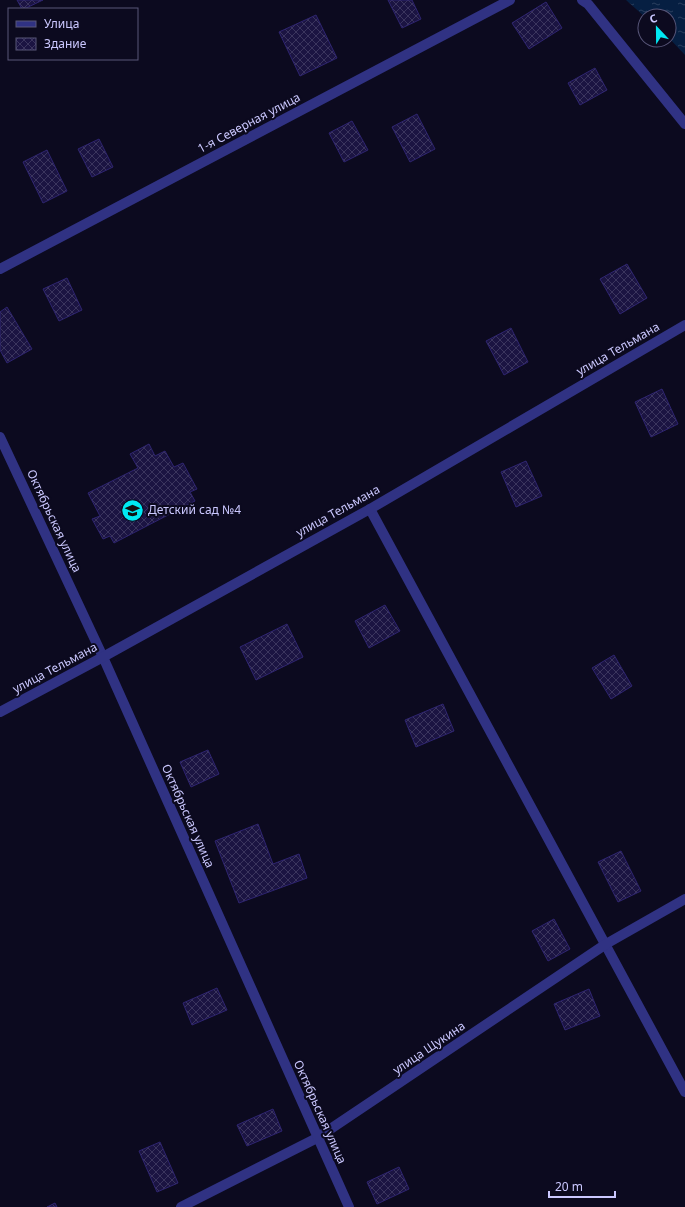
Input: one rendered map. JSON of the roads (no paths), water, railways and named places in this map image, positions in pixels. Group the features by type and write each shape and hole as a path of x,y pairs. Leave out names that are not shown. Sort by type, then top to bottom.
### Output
{"street":[{"name":"1-я Северная улица","path":"0,269 510,0"},
{"path":"582,0 588,4 685,124"},
{"name":"улица Тельмана","path":"0,712 103,657 370,509 685,325"},
{"name":"Октябрьская улица","path":"0,437 103,657 349,1207"},
{"path":"370,509 685,1092"},
{"name":"улица Щукина","path":"181,1207 318,1138 606,944 685,899"}],"water":[{"path":"626,0 685,0 685,55 677,46 677,8 637,8 637,10"}],"place":[{"name":"Детский сад №4","path":"132,510"}]}
